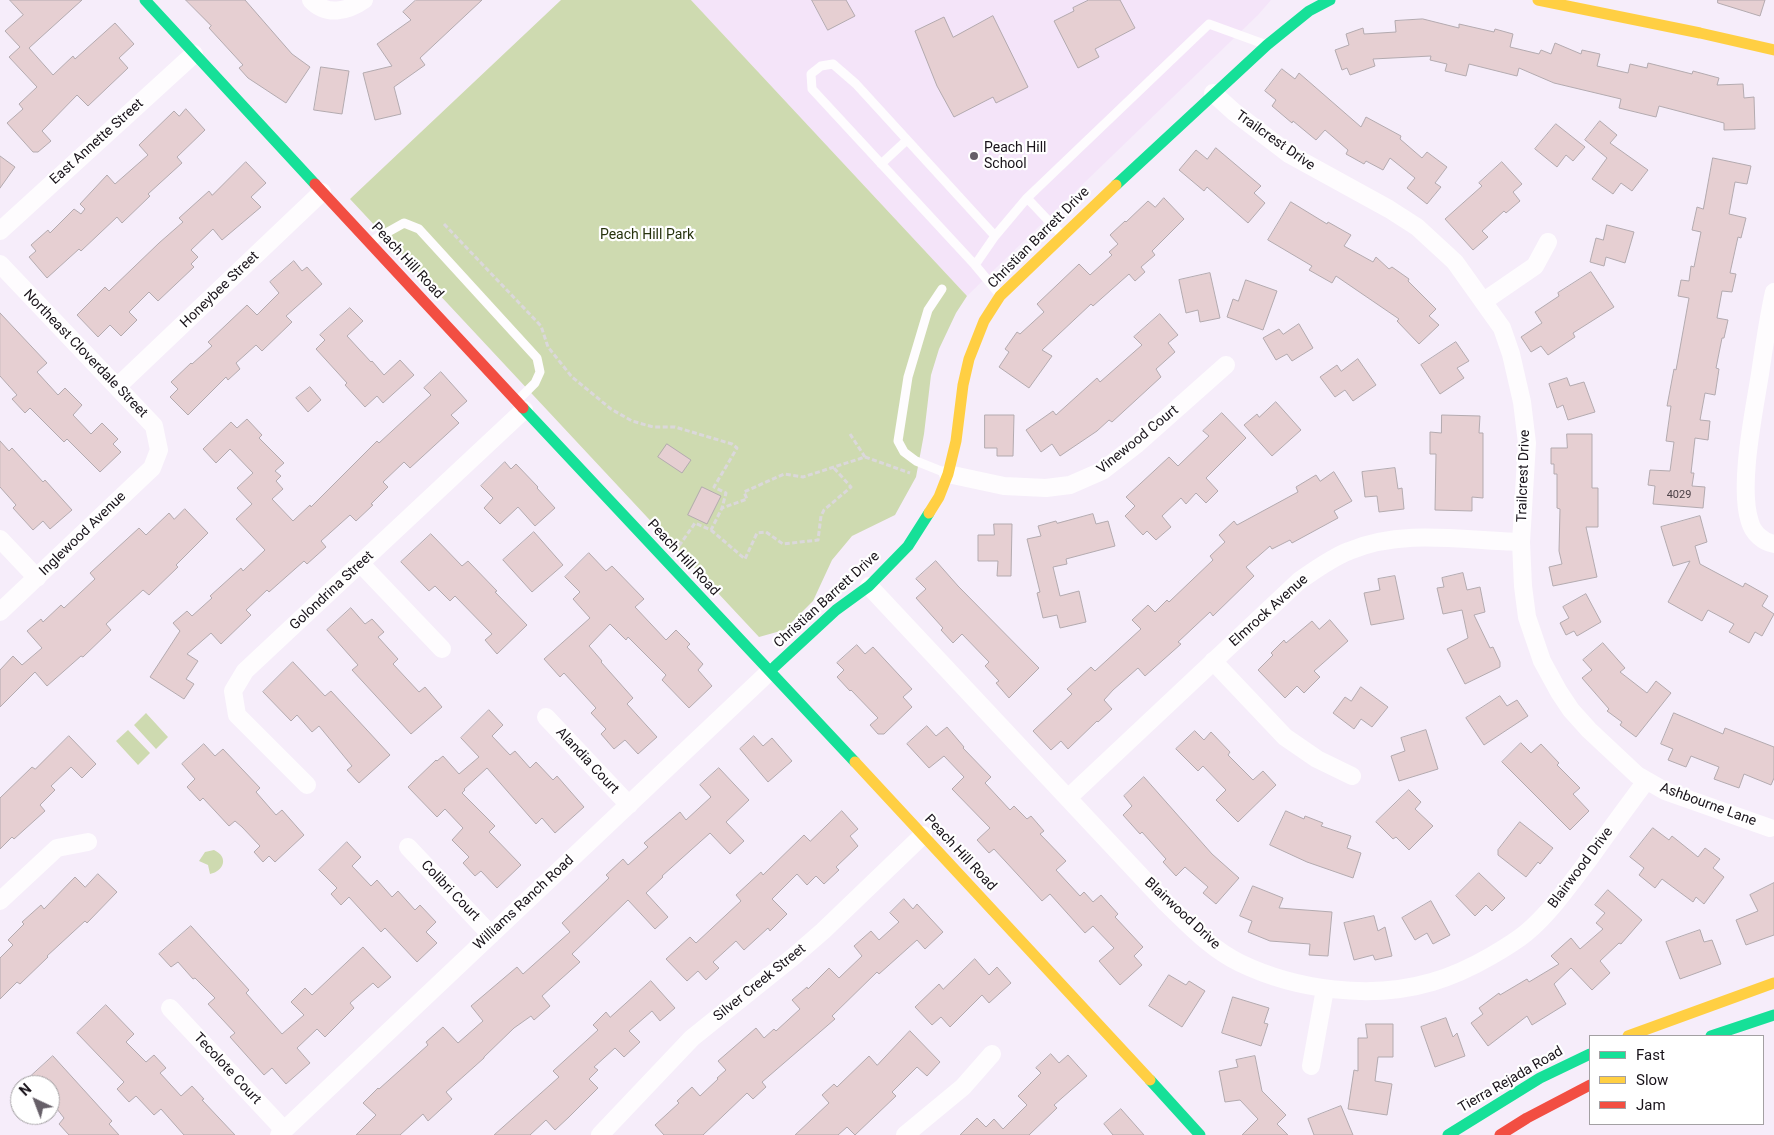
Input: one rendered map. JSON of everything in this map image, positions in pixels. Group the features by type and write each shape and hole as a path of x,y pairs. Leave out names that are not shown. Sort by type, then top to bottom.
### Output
{"street":[{"name":"Peach Hill Road","path":"145,0 1200,1135"},
{"path":"311,0 326,10 337,11 347,10 364,0"},
{"name":"Christian Barrett Drive","path":"770,672 836,610 869,586 908,546 919,530 939,497 948,474 956,441 963,385 969,359 984,321 1000,296 1213,93 1309,11 1330,0"},
{"path":"1538,0 1774,50"},
{"name":"East Annette Street","path":"0,231 194,54"},
{"name":"Trailcrest Drive","path":"1213,93 1234,112 1289,154 1389,209 1417,227 1455,262 1502,328 1511,354 1526,426 1527,443 1521,542 1523,586 1527,617 1542,661 1559,692 1577,716 1619,760 1646,781"},
{"name":"Honeybee Street","path":"117,387 322,192"},
{"path":"1484,301 1535,266 1548,242"},
{"name":"Northeast Cloverdale Street","path":"0,264 154,426 159,450"},
{"path":"1774,296 1751,425 1746,504 1753,528 1762,539 1774,544"},
{"name":"Vinewood Court","path":"948,474 1004,486 1046,488 1070,485 1102,472 1137,444 1226,365"},
{"name":"Golondrina Street","path":"307,784 238,715 233,691 245,671 361,564 520,405"},
{"name":"Inglewood Avenue","path":"0,612 152,468 159,450"},
{"name":"Elmrock Avenue","path":"1068,798 1299,581 1328,561 1373,543 1417,537 1521,542"},
{"path":"0,538 37,578"},
{"path":"361,564 442,649"},
{"name":"Blairwood Drive","path":"869,586 1166,903 1204,939 1240,962 1276,977 1325,989 1356,991 1396,988 1432,982 1467,970 1526,933 1558,900 1646,781"},
{"path":"1214,661 1286,737 1317,759 1352,776"},
{"name":"Williams Ranch Road","path":"282,1132 770,672"},
{"name":"Alandia Court","path":"546,717 629,805"},
{"name":"Ashbourne Lane","path":"1646,781 1665,791 1770,828"},
{"name":"Silver Creek Street","path":"600,1135 692,1038 793,958 923,835"},
{"path":"0,901 57,848 88,842"},
{"name":"Colibri Court","path":"408,846 491,934"},
{"path":"1631,1035 1774,983"},
{"path":"1311,1066 1325,989"},
{"name":"Tecolote Court","path":"170,1008 282,1132"},
{"path":"1715,1035 1774,1015"},
{"path":"905,1135 964,1087 992,1054"},
{"name":"Tierra Rejada Road","path":"1448,1135 1540,1078 1589,1054"},
{"path":"1500,1135 1527,1118 1589,1086"}],"lane":[{"path":"975,265 995,236 1026,198 1209,24 1267,45"},
{"path":"995,236 856,84 833,64 821,66 811,74 812,89 975,265 1000,296"},
{"path":"881,164 907,140"},
{"path":"1026,198 1062,236"},
{"path":"369,243 404,223 419,229 537,358 540,372 520,405"},
{"path":"942,290 928,310 908,377 898,441 904,452 916,460 948,474"}],"path":[{"path":"444,224 541,326 548,347 572,377 590,393 632,421 653,427 674,427 732,444 737,448 714,487 726,493 722,508 711,530"},
{"path":"850,434 865,457"},
{"path":"722,508 747,499 744,492 784,474 803,477 865,457 911,473"},
{"path":"676,550 695,523 711,530 745,559 757,533 766,532 783,544 818,540 821,516 824,510 851,487 833,467"}],"shaded area":[{"name":"Peach Hill School","path":"691,0 1271,0 1258,15 967,296"}],"green space":[{"name":"Peach Hill Park","path":"561,0 691,0 967,296 956,313 939,349 931,375 924,434 916,477 895,515 852,536 832,560 813,601 784,630 759,637 350,199"},
{"path":"146,713 168,737 156,749 134,725"},
{"path":"128,730 150,753 138,765 116,741"},
{"path":"214,850 222,856 223,864 219,870 210,874 208,865 199,861 205,852"}],"building":[{"path":"10,0 82,0 29,48 53,75 73,56 75,59 115,23 134,44 119,58 128,68 88,106 77,95 42,131 51,141 38,152 33,152 7,123 23,109 19,104 37,87 9,57 20,47 5,31 23,15"},
{"path":"186,0 245,0 292,54 310,67 286,103 248,78 239,68 243,65 209,28 211,26"},
{"path":"416,0 482,0 420,58 425,65 394,87 401,114 375,120 363,73 392,66 377,44 411,20 403,12"},
{"path":"812,0 846,0 855,16 828,30"},
{"path":"1089,0 1120,0 1135,28 1095,49 1099,57 1078,68 1054,21 1074,11 1073,8"},
{"path":"1718,0 1765,0 1760,16 1718,3"},
{"path":"993,16 1028,87 996,103 993,97 954,117 937,86 915,31 944,17 953,37"},
{"path":"1423,19 1459,28 1459,24 1494,32 1495,29 1513,34 1510,47 1539,54 1541,50 1551,54 1555,43 1581,54 1582,50 1600,54 1597,66 1628,73 1630,64 1647,68 1648,63 1692,74 1693,71 1719,78 1717,85 1743,84 1744,98 1754,97 1755,129 1724,130 1724,123 1659,106 1656,117 1619,108 1621,99 1554,83 1519,68 1517,76 1469,64 1466,76 1445,71 1447,64 1430,60 1431,56 1373,59 1375,66 1350,75 1347,68 1342,70 1335,50 1349,45 1346,34 1363,28 1364,34 1396,32 1395,21"},
{"path":"321,67 349,71 342,114 314,110"},
{"path":"1282,69 1295,79 1299,73 1361,127 1366,117 1401,136 1400,139 1422,158 1427,152 1447,167 1435,183 1441,187 1427,204 1407,188 1415,178 1390,158 1383,170 1366,161 1364,164 1346,154 1348,150 1325,130 1316,140 1272,106 1276,100 1265,91"},
{"path":"186,109 205,130 177,157 182,163 148,194 150,196 122,223 117,217 81,251 79,249 47,278 29,257 36,251 31,245 48,230 50,233 74,209 81,214 85,209 80,204 107,175 115,184 148,155 139,145 174,111 179,116"},
{"path":"1600,121 1617,135 1610,143 1648,170 1632,191 1621,183 1613,194 1592,179 1607,158 1585,140"},
{"path":"1556,124 1585,147 1573,161 1566,155 1557,167 1535,149"},
{"path":"1216,148 1261,186 1254,193 1265,203 1248,223 1207,187 1204,191 1179,170 1196,150 1207,159"},
{"path":"0,156 15,167 0,188"},
{"path":"1713,158 1751,166 1747,184 1735,182 1729,214 1746,218 1741,238 1738,237 1730,273 1736,274 1732,292 1722,291 1717,318 1728,320 1716,368 1719,369 1715,395 1705,393 1700,420 1710,421 1708,440 1695,438 1691,473 1694,473 1692,486 1705,487 1703,508 1653,504 1655,486 1648,485 1650,470 1670,471 1674,442 1666,441 1671,406 1667,406 1674,369 1676,370 1689,298 1678,296 1681,280 1689,281 1691,266 1694,267 1701,232 1692,230 1697,207 1703,209"},
{"path":"246,162 266,183 251,197 261,207 222,240 213,229 191,250 198,257 191,264 194,267 158,301 149,292 129,312 137,320 121,336 110,325 98,337 77,315 105,287 109,291 183,222 179,218 209,191 212,195"},
{"path":"1502,162 1522,184 1513,192 1520,201 1506,213 1504,211 1482,231 1488,237 1473,250 1445,219 1482,186 1479,183"},
{"path":"1164,198 1184,219 1152,251 1155,255 1141,267 1145,272 1135,281 1129,274 1093,306 1091,304 1042,350 1052,356 1029,388 999,367 1009,352 1005,349 1017,332 1020,334 1044,312 1037,304 1079,264 1090,275 1112,255 1109,252 1118,244 1110,235 1148,201 1155,207"},
{"path":"1291,202 1327,224 1328,222 1351,235 1344,246 1373,262 1376,257 1389,269 1392,267 1409,279 1408,281 1436,309 1429,316 1439,325 1419,344 1397,321 1399,319 1336,276 1332,283 1309,270 1312,266 1268,240"},
{"path":"1607,225 1634,232 1625,263 1606,257 1604,266 1590,262 1596,238 1603,240"},
{"path":"294,261 302,271 307,267 322,284 286,316 292,322 262,351 256,345 236,363 240,369 228,380 226,377 188,415 170,397 178,389 171,382 212,346 208,342 247,305 257,315 279,293 270,282"},
{"path":"1591,272 1614,307 1573,333 1575,337 1548,355 1541,346 1531,352 1521,337 1542,323 1535,312 1559,296 1558,293"},
{"path":"1210,273 1220,318 1200,322 1198,310 1186,313 1179,280"},
{"path":"1246,280 1277,291 1263,330 1227,317 1233,299 1238,301"},
{"path":"350,308 363,321 347,336 371,362 384,375 400,360 414,375 383,403 377,396 365,407 345,385 347,383 316,349 325,340 320,335"},
{"path":"0,313 47,363 37,372 58,395 65,388 82,405 73,415 91,434 102,423 118,439 113,444 121,452 100,472 67,439 64,442 30,408 25,413 12,399 17,395 0,376"},
{"path":"1160,314 1178,335 1168,343 1175,352 1156,369 1161,377 1112,422 1109,420 1097,431 1060,456 1052,444 1041,452 1026,430 1053,411 1056,415 1097,378 1100,382 1142,345 1134,337"},
{"path":"1299,324 1313,348 1292,361 1287,354 1276,360 1263,338 1279,329 1283,334"},
{"path":"1456,342 1469,361 1457,368 1464,378 1440,394 1421,365"},
{"path":"1358,359 1376,385 1353,401 1345,390 1335,397 1320,377 1337,365 1341,371"},
{"path":"441,372 467,401 451,415 459,423 410,468 404,462 383,482 388,487 371,504 373,505 356,521 350,515 321,541 326,547 307,564 304,561 269,592 267,590 246,610 251,615 221,644 211,633 187,654 198,661 186,679 194,684 184,699 150,677 180,631 173,623 187,611 192,616 212,598 210,596 241,568 243,571 265,550 236,519 252,504 237,488 253,473 230,449 216,463 203,449 231,422 237,428 247,419 262,435 259,438 284,463 275,471 281,476 276,481 283,489 272,499 293,521 310,505 311,507 377,441 379,443 431,395 424,388"},
{"path":"1567,378 1570,386 1584,382 1595,412 1568,420 1563,405 1557,408 1549,384"},
{"path":"310,387 321,400 308,412 296,398"},
{"path":"1276,402 1301,430 1272,456 1244,425 1257,414 1259,417"},
{"path":"1222,413 1246,438 1206,478 1218,491 1206,503 1196,493 1186,504 1181,498 1162,516 1171,527 1156,540 1147,531 1143,535 1125,516 1135,506 1126,497 1169,457 1178,466 1209,436 1203,431"},
{"path":"985,415 1014,415 1013,456 997,456 997,448 985,448"},
{"path":"1442,415 1480,416 1479,433 1483,433 1483,498 1472,497 1472,511 1435,510 1436,454 1430,454 1430,432 1441,433"},
{"path":"1567,434 1592,434 1592,488 1598,488 1598,527 1586,527 1597,577 1553,586 1549,567 1562,564 1559,551 1560,509 1557,508 1557,474 1554,474 1554,464 1551,464 1551,448 1567,448"},
{"path":"0,441 9,451 12,448 72,510 50,529 43,521 33,530 13,508 16,505 0,487"},
{"path":"667,444 691,460 682,473 658,457"},
{"path":"505,462 511,469 516,464 555,508 535,526 518,507 500,524 484,508 493,498 481,486"},
{"path":"1395,468 1398,489 1402,488 1404,509 1379,512 1377,496 1365,497 1362,472"},
{"path":"1334,472 1352,501 1334,511 1338,518 1292,543 1290,540 1272,549 1270,546 1246,567 1254,576 1213,616 1210,612 1178,642 1181,644 1145,676 1138,668 1113,690 1104,700 1112,709 1068,749 1061,741 1051,750 1033,731 1072,694 1067,689 1091,667 1095,671 1141,629 1132,620 1148,605 1155,612 1167,600 1169,602 1213,560 1210,556 1225,542 1219,535 1234,521 1237,525 1298,492 1296,487 1316,475 1320,481"},
{"path":"702,487 721,496 707,524 688,515"},
{"path":"185,509 208,533 176,565 178,567 149,595 143,590 106,624 111,630 83,657 81,656 47,686 35,672 0,707 0,670 13,656 22,665 42,648 27,631 41,619 43,622 61,605 64,608 95,579 90,573 139,528 146,535 169,513 174,519"},
{"path":"1093,514 1096,524 1108,521 1115,546 1066,559 1067,564 1053,567 1060,596 1079,591 1086,622 1060,628 1057,615 1043,618 1037,593 1040,592 1027,539 1041,536 1038,526"},
{"path":"1700,516 1707,542 1695,546 1700,564 1743,587 1745,583 1768,596 1762,606 1774,614 1762,636 1755,632 1749,643 1729,632 1734,624 1708,610 1702,621 1668,602 1690,561 1673,566 1661,527"},
{"path":"994,524 1012,524 1011,576 997,576 998,561 978,561 978,535 994,535"},
{"path":"534,532 563,565 532,592 503,560"},
{"path":"431,534 462,566 468,561 527,625 497,654 485,640 492,634 455,596 450,601 435,586 429,591 401,562"},
{"path":"589,553 606,571 612,566 644,599 635,607 666,640 676,630 690,644 687,647 703,664 698,670 712,686 689,708 662,680 666,675 628,637 626,640 610,624 589,646 633,698 627,704 657,737 638,754 625,740 614,749 601,734 606,729 591,713 596,708 564,673 560,677 544,659 590,618 573,599 580,592 565,577"},
{"path":"936,561 1039,668 1009,698 996,683 999,681 985,666 989,662 962,634 953,643 941,630 943,628 916,598 926,589 916,579"},
{"path":"1463,573 1467,590 1480,587 1485,612 1474,615 1490,648 1493,647 1500,662 1500,667 1465,684 1447,649 1468,638 1462,610 1443,614 1437,588 1444,587 1442,578"},
{"path":"1395,576 1404,619 1371,625 1364,593 1380,590 1378,579"},
{"path":"1586,594 1601,622 1577,636 1574,631 1566,635 1560,623 1569,618 1563,607"},
{"path":"351,608 365,624 372,619 384,632 378,637 398,659 393,664 419,692 425,687 442,707 411,734 352,670 358,665 327,630"},
{"path":"1330,620 1348,641 1314,671 1320,677 1304,693 1297,686 1285,698 1258,670 1273,655 1271,653 1284,640 1286,643 1312,621 1319,629"},
{"path":"1603,643 1625,668 1620,672 1647,693 1656,681 1671,693 1636,737 1620,725 1622,722 1607,711 1609,709 1582,678 1592,670 1583,660"},
{"path":"857,645 865,654 873,647 912,689 903,697 912,707 884,734 878,734 870,725 878,718 837,677 844,670 837,663"},
{"path":"293,662 325,696 331,691 390,755 359,783 347,770 352,766 319,726 312,732 297,715 291,721 263,692"},
{"path":"1361,687 1388,707 1372,727 1361,719 1354,729 1333,713 1345,697 1351,701"},
{"path":"1500,696 1507,706 1517,700 1528,716 1484,745 1466,718"},
{"path":"489,710 503,725 492,736 510,755 515,751 530,768 536,762 553,780 557,776 584,807 555,833 542,818 536,824 487,768 464,789 462,793 495,826 489,832 521,865 497,888 481,871 475,876 463,863 469,857 452,840 463,828 445,809 437,817 408,787 436,760 443,756 459,774 479,757 461,738"},
{"path":"1674,713 1723,734 1725,728 1774,747 1774,778 1771,785 1744,774 1739,788 1714,779 1719,767 1691,756 1686,767 1668,760 1673,749 1661,744"},
{"path":"927,726 936,736 947,727 963,748 991,777 985,783 1010,810 1014,806 1027,819 1031,816 1044,831 1040,834 1066,861 1056,870 1080,896 1084,892 1093,902 1101,895 1118,914 1115,917 1143,947 1134,956 1142,965 1120,985 1099,961 1114,948 1093,926 1085,933 1050,894 1042,901 994,849 989,853 977,840 990,828 952,789 964,777 944,756 929,768 907,744"},
{"path":"1426,730 1438,769 1399,781 1391,756 1405,751 1401,738"},
{"path":"1195,731 1204,740 1211,732 1230,752 1228,755 1253,780 1263,771 1276,785 1238,822 1216,800 1226,790 1203,766 1198,771 1176,749"},
{"path":"69,736 96,764 82,778 71,767 51,786 55,790 40,805 45,811 0,849 0,798 32,767 35,769"},
{"path":"754,736 763,746 772,738 792,761 768,782 740,749"},
{"path":"1521,743 1531,753 1541,744 1559,763 1557,765 1580,788 1573,794 1589,811 1570,830 1502,762"},
{"path":"204,744 215,756 223,749 260,788 256,792 276,815 282,810 304,835 275,862 269,856 263,862 254,852 260,846 242,827 235,821 229,826 203,798 200,801 187,787 195,779 182,764"},
{"path":"719,768 749,800 726,822 744,841 730,854 710,833 662,876 646,893 668,917 655,929 628,900 572,954 580,962 542,996 550,1006 534,1020 531,1016 514,1028 446,1092 452,1099 428,1121 423,1114 400,1135 356,1135 376,1115 363,1103 428,1045 426,1042 443,1027 458,1043 483,1021 471,1006 517,967 523,974 570,932 562,923 609,878 606,875 623,859 628,865 648,847 644,843 680,812 686,820 711,797 700,785"},
{"path":"1144,777 1212,854 1239,878 1216,904 1203,893 1208,887 1185,867 1176,876 1163,862 1166,859 1142,832 1140,834 1123,815 1132,806 1124,796"},
{"path":"1409,790 1421,802 1415,809 1433,826 1409,850 1396,837 1393,839 1376,822"},
{"path":"842,811 858,829 850,836 858,846 836,867 839,870 824,884 816,876 807,885 797,874 772,899 787,914 770,931 768,928 744,950 736,941 713,962 719,968 706,980 698,971 687,981 666,959 690,937 696,943 741,901 736,895 761,872 763,875 804,835 810,841"},
{"path":"1286,811 1304,819 1305,816 1323,823 1321,826 1351,836 1347,848 1361,853 1353,878 1307,862 1270,845"},
{"path":"1520,822 1553,848 1526,877 1498,855 1498,850"},
{"path":"1653,828 1669,840 1672,836 1698,857 1705,848 1720,859 1713,868 1724,877 1704,904 1696,897 1693,902 1662,879 1655,888 1639,875 1644,868 1630,857"},
{"path":"347,842 361,857 352,866 371,886 377,880 392,897 398,891 415,910 420,905 436,922 426,932 437,943 417,962 385,928 381,932 349,897 341,905 331,894 337,888 319,870"},
{"path":"1479,873 1505,898 1492,911 1486,905 1475,916 1456,896"},
{"path":"98,874 117,892 87,923 85,921 20,984 17,982 0,999 0,958 13,945 8,940 24,924 22,922 41,905 44,909 75,877 85,887"},
{"path":"1774,883 1774,935 1746,945 1736,920 1758,911 1750,895"},
{"path":"1253,886 1283,898 1279,908 1332,912 1328,956 1309,955 1310,944 1270,941 1248,932 1252,921 1240,916"},
{"path":"1608,890 1642,920 1621,944 1619,943 1600,961 1610,973 1592,990 1571,968 1554,984 1566,1004 1532,1025 1527,1016 1488,1046 1471,1023 1483,1014 1479,1008 1499,993 1500,995 1527,979 1529,982 1559,964 1551,956 1571,938 1580,949 1603,929 1596,923 1605,913 1595,905"},
{"path":"904,899 913,909 917,904 943,932 925,949 917,940 879,974 877,972 832,1016 835,1019 762,1082 766,1087 753,1099 747,1093 703,1135 664,1135 655,1125 679,1103 677,1101 692,1087 700,1096 726,1070 718,1061 756,1028 764,1038 774,1029 776,1031 800,1009 792,1000 807,987 808,989 829,968 839,978 862,956 854,946 871,931 879,940 899,922 890,913"},
{"path":"1431,901 1450,935 1433,944 1427,933 1415,940 1402,918"},
{"path":"1374,916 1378,931 1385,927 1392,956 1375,960 1373,955 1354,960 1344,923"},
{"path":"191,926 249,990 246,993 282,1034 304,1015 291,1002 305,988 312,995 363,947 391,977 378,988 373,983 350,1003 354,1008 325,1037 317,1029 297,1048 310,1063 286,1084 272,1068 264,1075 230,1037 235,1033 208,1004 215,998 195,978 193,979 178,962 171,967 159,954"},
{"path":"1700,930 1704,942 1712,940 1721,964 1680,979 1666,942"},
{"path":"975,959 989,975 997,967 1011,983 989,1003 982,995 950,1027 941,1017 932,1025 915,1007 939,984 943,989"},
{"path":"1169,975 1186,985 1189,981 1205,991 1182,1027 1149,1006"},
{"path":"651,981 675,1008 660,1021 652,1011 629,1031 640,1042 624,1057 615,1048 594,1067 598,1070 589,1079 598,1088 569,1117 555,1130 546,1120 530,1135 494,1135 559,1077 553,1071 598,1030 593,1025 606,1012 610,1017"},
{"path":"1233,997 1269,1008 1264,1023 1268,1024 1261,1046 1222,1033"},
{"path":"106,1005 134,1034 126,1042 146,1062 154,1055 166,1068 160,1073 181,1096 192,1086 204,1099 202,1100 235,1135 184,1135 161,1109 154,1115 136,1096 129,1102 117,1089 124,1082 77,1033"},
{"path":"1446,1018 1453,1037 1457,1033 1465,1056 1435,1067 1421,1027"},
{"path":"1366,1024 1393,1024 1393,1057 1378,1057 1375,1081 1392,1084 1387,1115 1348,1109 1354,1070 1358,1071 1358,1038 1367,1038"},
{"path":"910,1031 940,1062 927,1076 917,1067 892,1092 896,1096 855,1135 847,1127 838,1135 795,1135 829,1103 822,1095 834,1084 837,1087 869,1056 877,1065"},
{"path":"1051,1054 1059,1063 1068,1055 1087,1076 1054,1105 1057,1108 1029,1135 960,1135 977,1118 986,1127 994,1119 1003,1129 1027,1105 1018,1096 1041,1073 1036,1068"},
{"path":"53,1056 112,1121 109,1124 119,1135 69,1135 60,1125 64,1118 60,1113 60,1075 32,1075"},
{"path":"1255,1056 1262,1091 1286,1115 1277,1124 1288,1135 1242,1135 1258,1119 1240,1100 1225,1102 1219,1071 1238,1067 1236,1060"},
{"path":"1341,1106 1353,1135 1314,1135 1308,1119"},
{"path":"1121,1109 1144,1135 1113,1135 1104,1124"}],"traffic: fast":[{"path":"145,0 315,184"},
{"path":"1116,185 1267,45 1309,11 1330,0"},
{"path":"523,408 855,762"},
{"path":"770,671 836,610 869,586 908,546 929,513"},
{"path":"1714,1035 1774,1015"},
{"path":"1448,1135 1540,1078 1589,1054"},
{"path":"1150,1080 1200,1135"}],"traffic: slow":[{"path":"1538,0 1774,50"},
{"path":"929,513 939,497 948,474 956,441 963,385 969,359 984,321 1000,296 1116,185"},
{"path":"855,762 1150,1080"},
{"path":"1631,1035 1774,983"}],"traffic: jam":[{"path":"315,184 523,408"},
{"path":"1500,1135 1527,1118 1589,1086"}],"place":[{"name":"Peach Hill School","path":"974,156"}]}
